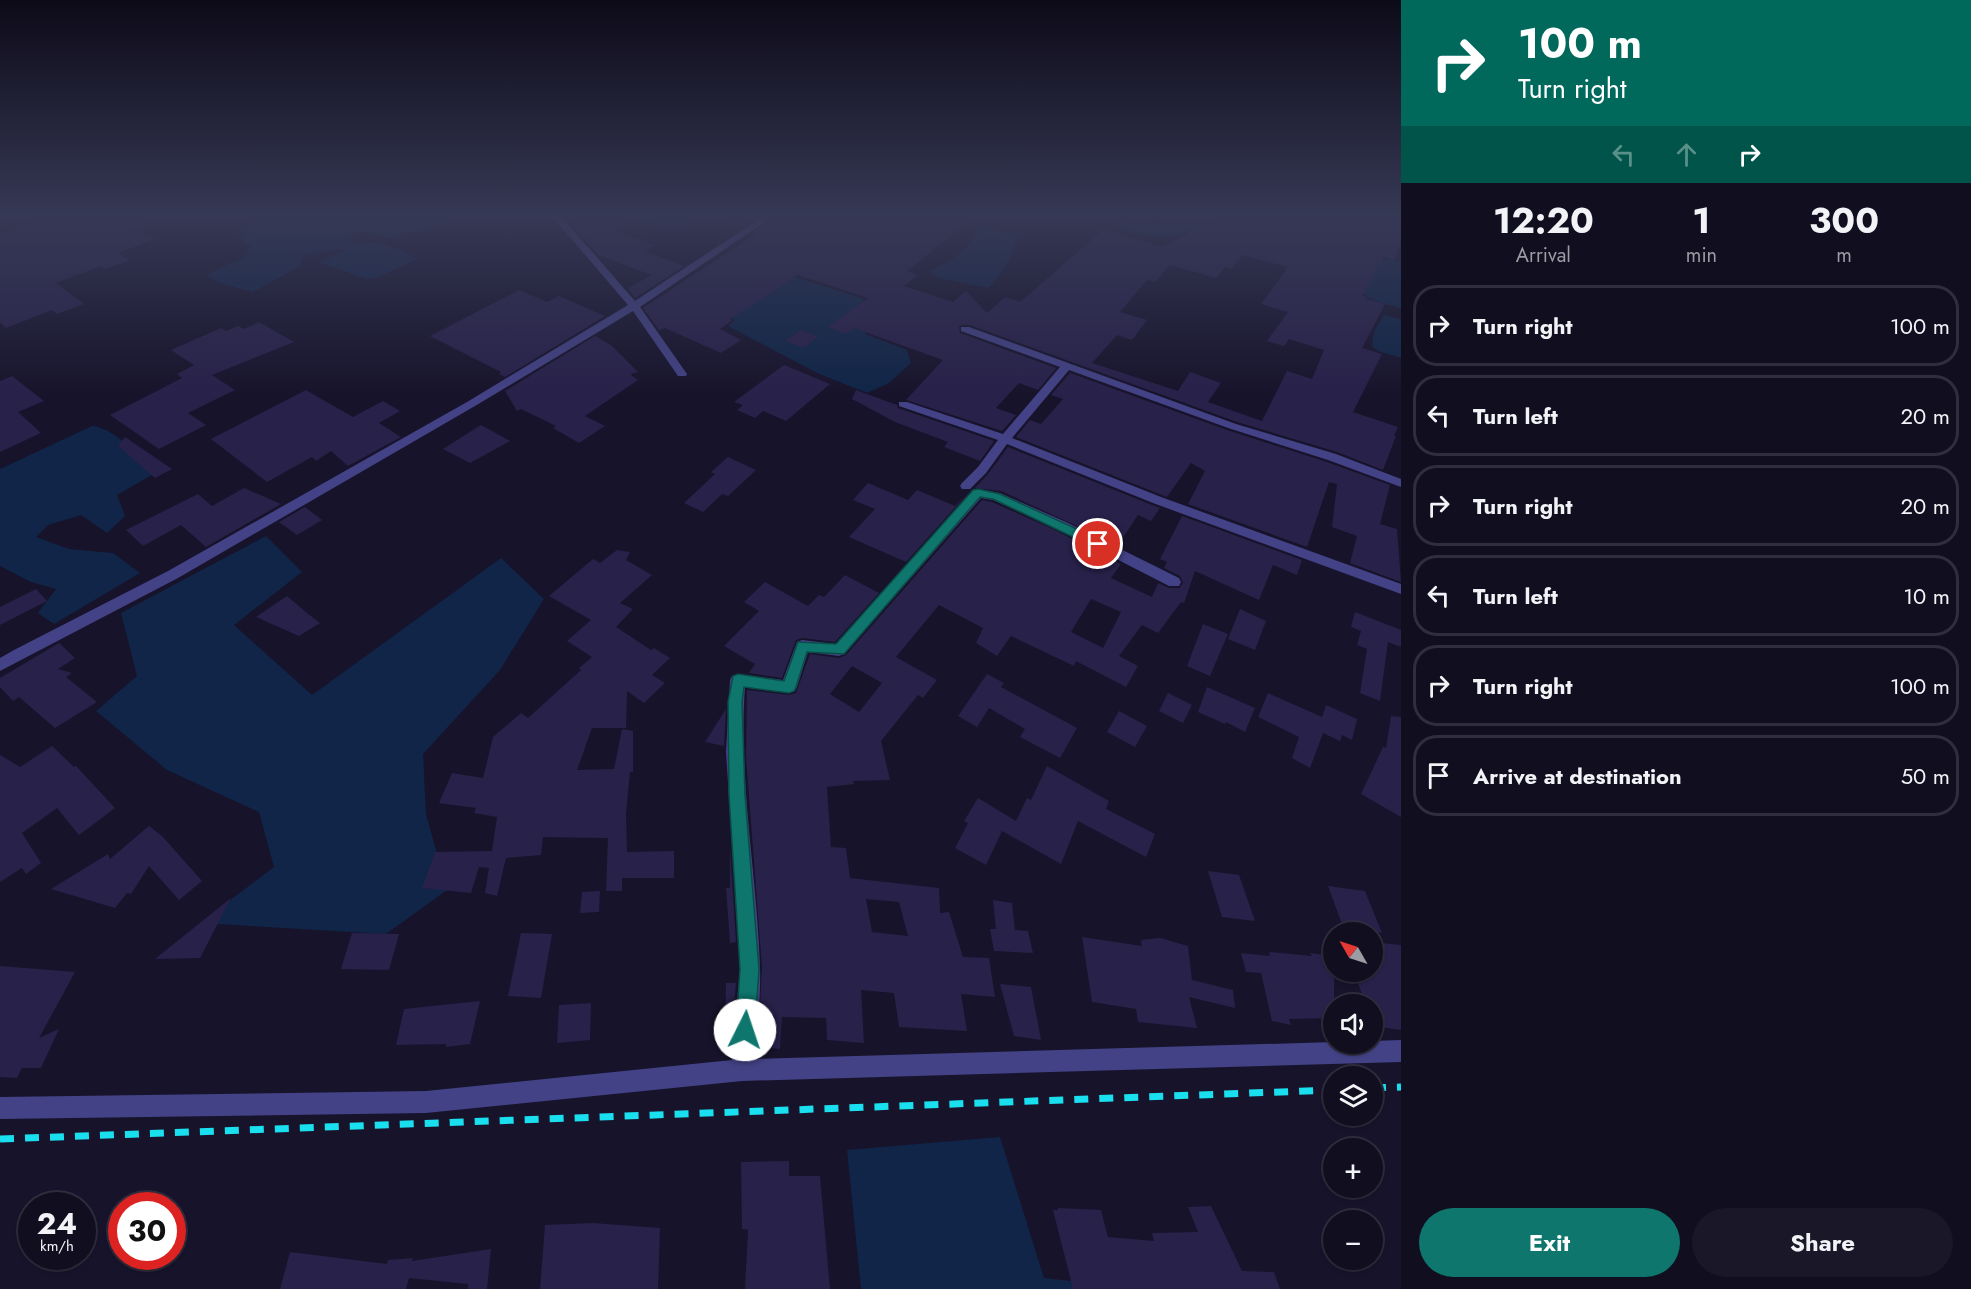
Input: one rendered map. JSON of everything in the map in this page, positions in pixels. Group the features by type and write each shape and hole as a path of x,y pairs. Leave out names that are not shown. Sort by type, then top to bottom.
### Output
{"street":[{"path":"607,275 634,306 682,374"},
{"path":"0,665 29,647 156,585 419,435 684,275"},
{"path":"965,329 1066,367 1401,483"},
{"path":"966,486 982,470 1066,367"},
{"path":"903,404 1005,439 1147,496 1370,580 1401,589"},
{"path":"742,1070 750,969 737,795 735,702 738,680 789,687 802,646 839,650 978,493 996,496 1061,525 1174,582"},
{"path":"0,1108 426,1102 742,1070 1401,1051"}],"water":[{"path":"206,275 283,275 253,292 222,284"},
{"path":"355,275 383,275 377,278 366,279"},
{"path":"935,275 999,275 989,288 939,278"},
{"path":"1367,275 1401,275 1401,308 1374,300 1361,290"},
{"path":"794,277 862,298 878,316 865,334 907,350 911,363 889,383 867,393 817,373 728,326 735,320 705,308"},
{"path":"1384,315 1401,319 1401,358 1378,351 1372,346 1374,331"},
{"path":"92,426 100,427 117,437 157,472 117,495 125,516 107,533 81,515 48,525 36,537 69,549 113,553 140,573 54,624 38,613 56,589 31,582 0,566 0,469"},
{"path":"266,536 302,572 234,625 312,695 501,558 544,599 500,670 423,754 426,814 447,890 386,934 200,923 274,867 259,812 167,770 96,711 137,676 121,613"},
{"path":"1000,1137 1044,1278 1144,1289 861,1289 847,1150"}],"building":[{"path":"0,275 77,275 56,283 84,304 57,314 52,310 6,328 0,322"},
{"path":"651,275 670,275 635,298 628,288"},
{"path":"693,275 798,275 730,319 733,320 720,329 741,340 721,353 665,328 659,330 643,308"},
{"path":"798,275 918,275 904,286 953,302 966,291 987,313 1005,297 1020,302 1051,275 1161,275 1155,282 1147,280 1120,312 1147,320 1132,340 1117,335 1092,363 1178,391 1190,372 1221,383 1208,402 1262,421 1287,371 1312,379 1324,350 1289,339 1284,346 1267,341 1288,312 1261,304 1282,275 1373,275 1362,296 1385,304 1362,348 1382,354 1353,412 1398,427 1394,436 1396,436 1383,470 1337,452 1237,422 970,325 961,325 960,333 1056,368 1038,390 1019,383 996,408 1016,415 1002,431 906,400 943,360 854,328 846,334 828,327 868,298"},
{"path":"519,290 547,302 559,296 605,316 505,377 499,374 501,372 430,336"},
{"path":"259,322 294,342 212,375 235,390 188,413 206,425 159,449 110,415 182,378 177,374 194,365 171,350 221,328 226,331 238,326 244,329"},
{"path":"801,330 818,337 803,348 785,341"},
{"path":"595,336 611,345 638,372 630,374 638,380 585,416 605,426 579,443 553,428 556,426 521,409 517,411 505,391"},
{"path":"784,365 830,384 786,421 763,411 755,418 737,410 743,405 734,402"},
{"path":"1070,373 1227,430 1390,485 1380,524 1397,529 1401,582 1350,563 1357,536 1332,527 1337,484 1329,482 1307,547 1188,504 1205,471 1191,463 1167,497 1016,437 1030,420 1041,424 1063,399 1051,395"},
{"path":"12,376 44,401 18,412 41,433 0,452 0,381"},
{"path":"306,390 353,417 383,401 400,411 379,423 401,437 348,466 331,451 316,461 312,457 267,482 211,439"},
{"path":"856,390 897,405 898,408 994,441 980,461 944,447 948,442 895,422 852,399"},
{"path":"481,425 510,441 470,463 443,449"},
{"path":"125,437 172,469 155,478 118,446"},
{"path":"1008,447 1160,508 1151,521 1138,515 1118,545 1001,491 975,488"},
{"path":"728,457 756,470 728,496 722,494 703,512 684,503 715,474 711,472"},
{"path":"868,483 908,500 917,490 955,506 970,491 906,562 849,537 875,509 853,500"},
{"path":"244,488 281,504 206,547 181,525 143,546 126,530 198,494 212,506"},
{"path":"982,500 992,502 1055,530 1121,564 1111,578 1152,597 1158,583 1169,588 1179,588 1183,583 1180,576 1164,568 1167,562 1160,559 1182,516 1302,560 1297,575 1273,565 1259,600 1195,571 1184,603 1181,602 1158,633 1142,625 1119,656 1138,666 1126,687 1076,661 1074,666 1011,636 997,656 976,643 983,628 939,605 896,657 937,680 923,698 918,695 881,741 890,780 853,781 854,784 827,787 831,847 846,848 850,878 939,888 940,913 949,912 963,957 989,958 995,997 961,994 967,1031 899,1027 894,993 861,990 864,1043 827,1040 826,1018 782,1017 780,1049 762,1047 763,1043 758,1043 762,967 746,757 747,690 789,695 796,693 810,654 839,658 846,655","holes":["1091,599 1121,612 1103,648 1071,632","852,666 882,683 859,712 830,694","866,899 899,902 908,936 872,932"]},
{"path":"305,507 322,520 297,535 279,522"},
{"path":"617,550 630,552 626,560 652,575 620,603 633,609 616,627 651,650 654,648 670,658 652,675 665,683 644,703 627,691 626,728 592,728 577,770 614,769 622,729 633,731 633,772 630,772 626,814 627,852 674,851 674,878 622,878 622,891 606,891 608,838 543,837 541,855 506,858 497,896 485,893 489,868 479,867 471,893 422,888 435,852 492,851 497,817 474,813 476,808 439,803 452,773 483,778 493,737 521,713 528,718 581,670 579,668 592,657 567,641 591,620 549,596 593,559 600,563"},
{"path":"845,575 879,593 835,642 802,638 796,640 782,678 749,673 755,664 724,646 759,611 744,602 765,582 808,606 819,595 824,597"},
{"path":"36,589 47,601 0,625 0,607"},
{"path":"287,596 320,623 299,636 256,617"},
{"path":"1240,609 1266,621 1255,650 1228,639"},
{"path":"1355,612 1401,630 1401,647 1388,642 1380,701 1360,693 1367,649 1357,645 1361,631 1351,627"},
{"path":"1203,624 1228,634 1210,676 1187,666"},
{"path":"59,643 75,658 58,669 72,673 66,677 97,702 55,728 19,697 13,701 0,687 0,678"},
{"path":"987,674 1004,683 1001,687 1077,728 1060,758 1020,737 1025,729 989,708 977,727 958,716"},
{"path":"1207,687 1255,708 1245,732 1198,712"},
{"path":"1168,693 1192,705 1183,723 1159,711"},
{"path":"1268,693 1322,717 1326,705 1357,719 1352,740 1342,735 1340,741 1323,733 1310,768 1292,758 1299,737 1258,717"},
{"path":"726,709 724,746 705,742"},
{"path":"1119,711 1147,726 1135,747 1107,732"},
{"path":"1391,716 1401,717 1401,817 1361,794 1383,747 1386,748"},
{"path":"52,746 74,767 76,766 115,808 79,835 57,808 22,833 41,863 26,874 22,868 0,882 0,755 20,767"},
{"path":"1047,766 1109,801 1106,809 1155,834 1146,857 1078,821 1061,864 1002,831 986,865 955,848 968,823 964,821 978,798 1016,821 1027,798 1031,800"},
{"path":"149,826 162,836 202,881 179,900 149,866 131,894 127,893 115,908 51,889 108,854 110,859"},
{"path":"730,847 736,942 730,943 726,888 730,888"},
{"path":"1208,871 1239,875 1255,921 1222,917"},
{"path":"1328,886 1365,891 1378,922 1341,922"},
{"path":"600,891 599,912 580,913 582,892"},
{"path":"231,898 200,958 155,959"},
{"path":"993,900 1012,903 1015,930 1028,931 1033,953 994,951 990,929 996,929"},
{"path":"352,933 399,934 389,970 341,969"},
{"path":"521,933 552,934 541,998 508,996"},
{"path":"1082,937 1142,946 1141,940 1160,938 1188,946 1192,980 1233,990 1235,1008 1189,997 1197,1028 1138,1022 1136,1009 1092,1002"},
{"path":"1383,943 1401,945 1401,1030 1383,1028 1383,994 1362,994 1358,982 1383,982"},
{"path":"1269,952 1312,956 1310,953 1323,955 1323,982 1334,982 1334,994 1323,994 1323,1018 1289,1019 1291,1025 1272,1021 1261,973 1246,972 1241,953 1270,956"},
{"path":"0,966 75,972 39,1038 59,1029 41,1068 22,1068 17,1078 0,1077"},
{"path":"726,983 736,983 731,1044 725,1044"},
{"path":"1000,984 1031,987 1041,1040 1014,1036"},
{"path":"480,1001 470,1044 446,1047 446,1044 396,1045 404,1009"},
{"path":"591,1003 590,1040 557,1043 559,1005"},
{"path":"789,1161 789,1176 820,1176 830,1289 745,1289 748,1230 742,1229 741,1162"},
{"path":"1211,1206 1242,1271 1274,1272 1280,1289 1073,1289 1053,1210 1058,1210 1058,1208 1101,1210 1108,1237 1154,1241 1152,1233 1198,1232 1188,1207"},
{"path":"593,1223 660,1228 658,1289 540,1289 545,1225"},
{"path":"491,1249 487,1289 468,1289 468,1284 409,1278 406,1289 280,1289 290,1252 387,1264 388,1260 413,1258 412,1261"}],"railway":[{"path":"1383,1088 1401,1087"},
{"path":"0,1139 1323,1090"}],"route":[{"path":"745,1030 750,969 737,795 735,702 738,680 789,687 802,646 839,650 978,493 996,496 1098,544"}]}
